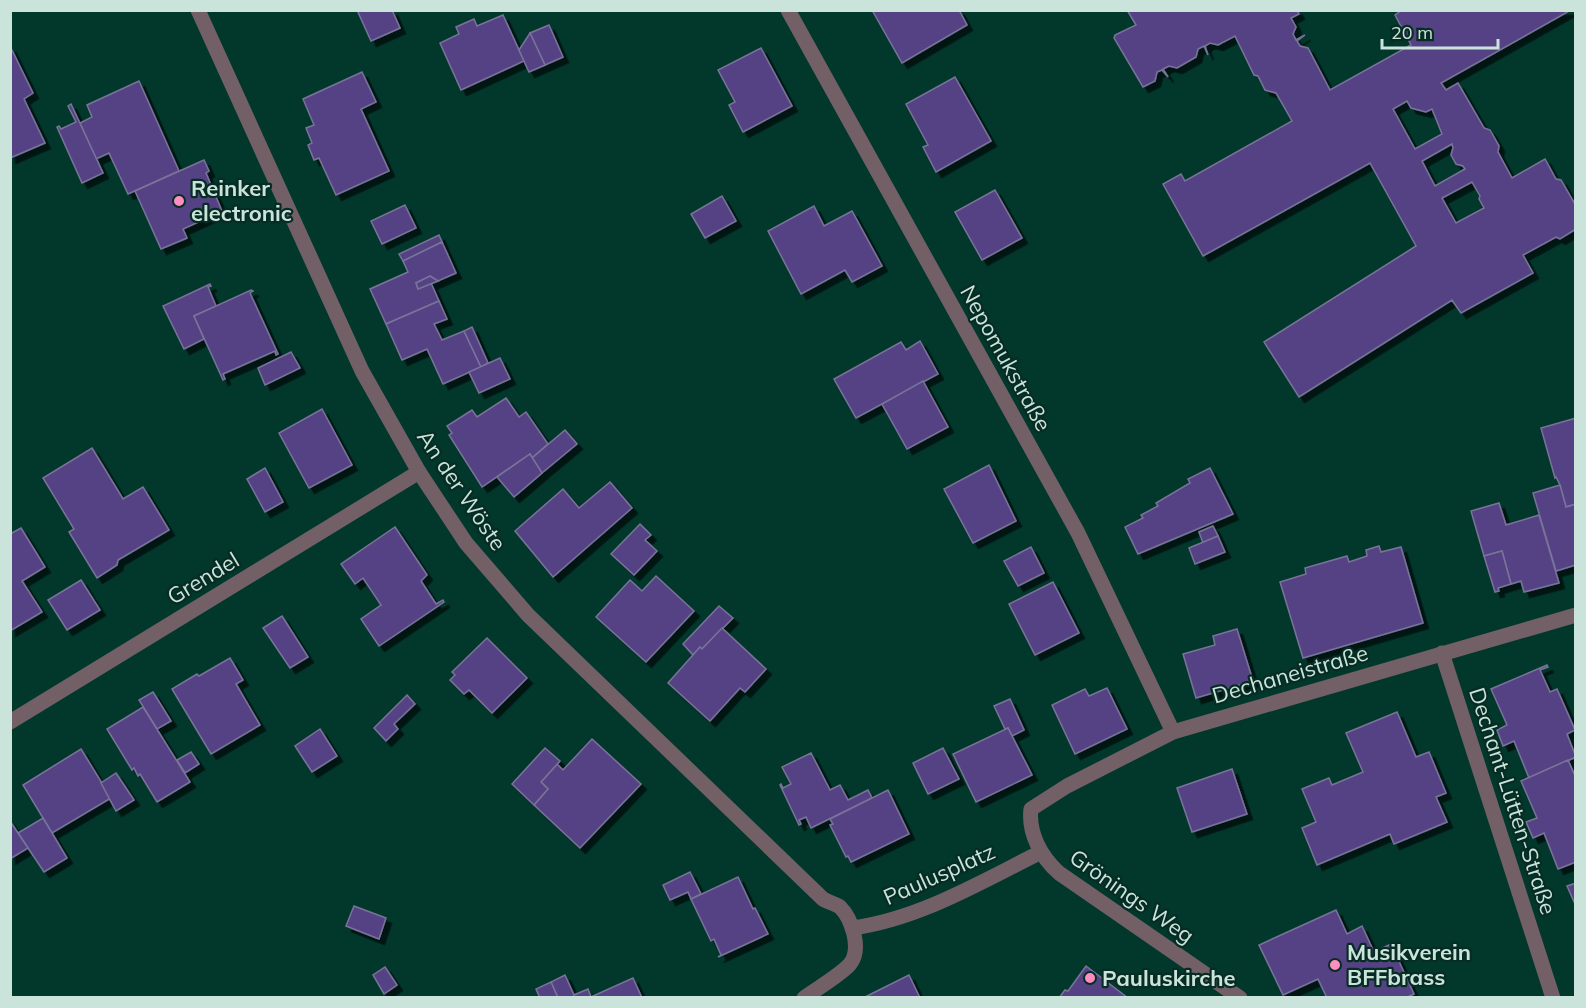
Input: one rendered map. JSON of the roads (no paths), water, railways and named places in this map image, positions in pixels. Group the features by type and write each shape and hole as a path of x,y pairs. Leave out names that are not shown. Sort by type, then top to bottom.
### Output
{"street":[{"name":"An der Wöste","path":"198,10 362,371 419,472 466,543 528,615 823,899 839,906 852,928"},
{"name":"Nepomukstraße","path":"788,10 1078,533 1173,732"},
{"name":"Grendel","path":"10,722 419,472"},
{"name":"Dechaneistraße","path":"1031,809 1067,786 1173,732 1575,615"},
{"name":"Dechant-Lütten-Straße","path":"1442,653 1553,998"},
{"name":"Grönings Weg","path":"1031,809 1032,831 1048,864 1240,998"},
{"name":"Paulusplatz","path":"852,928 875,925 901,917 950,897 1041,852"},
{"path":"804,998 851,963 855,950 852,928"}],"place":[{"name":"Reinker electronic","path":"179,201"},
{"name":"Musikverein BFFbrass","path":"1335,965"},
{"name":"Pauluskirche","path":"1090,978"}]}
